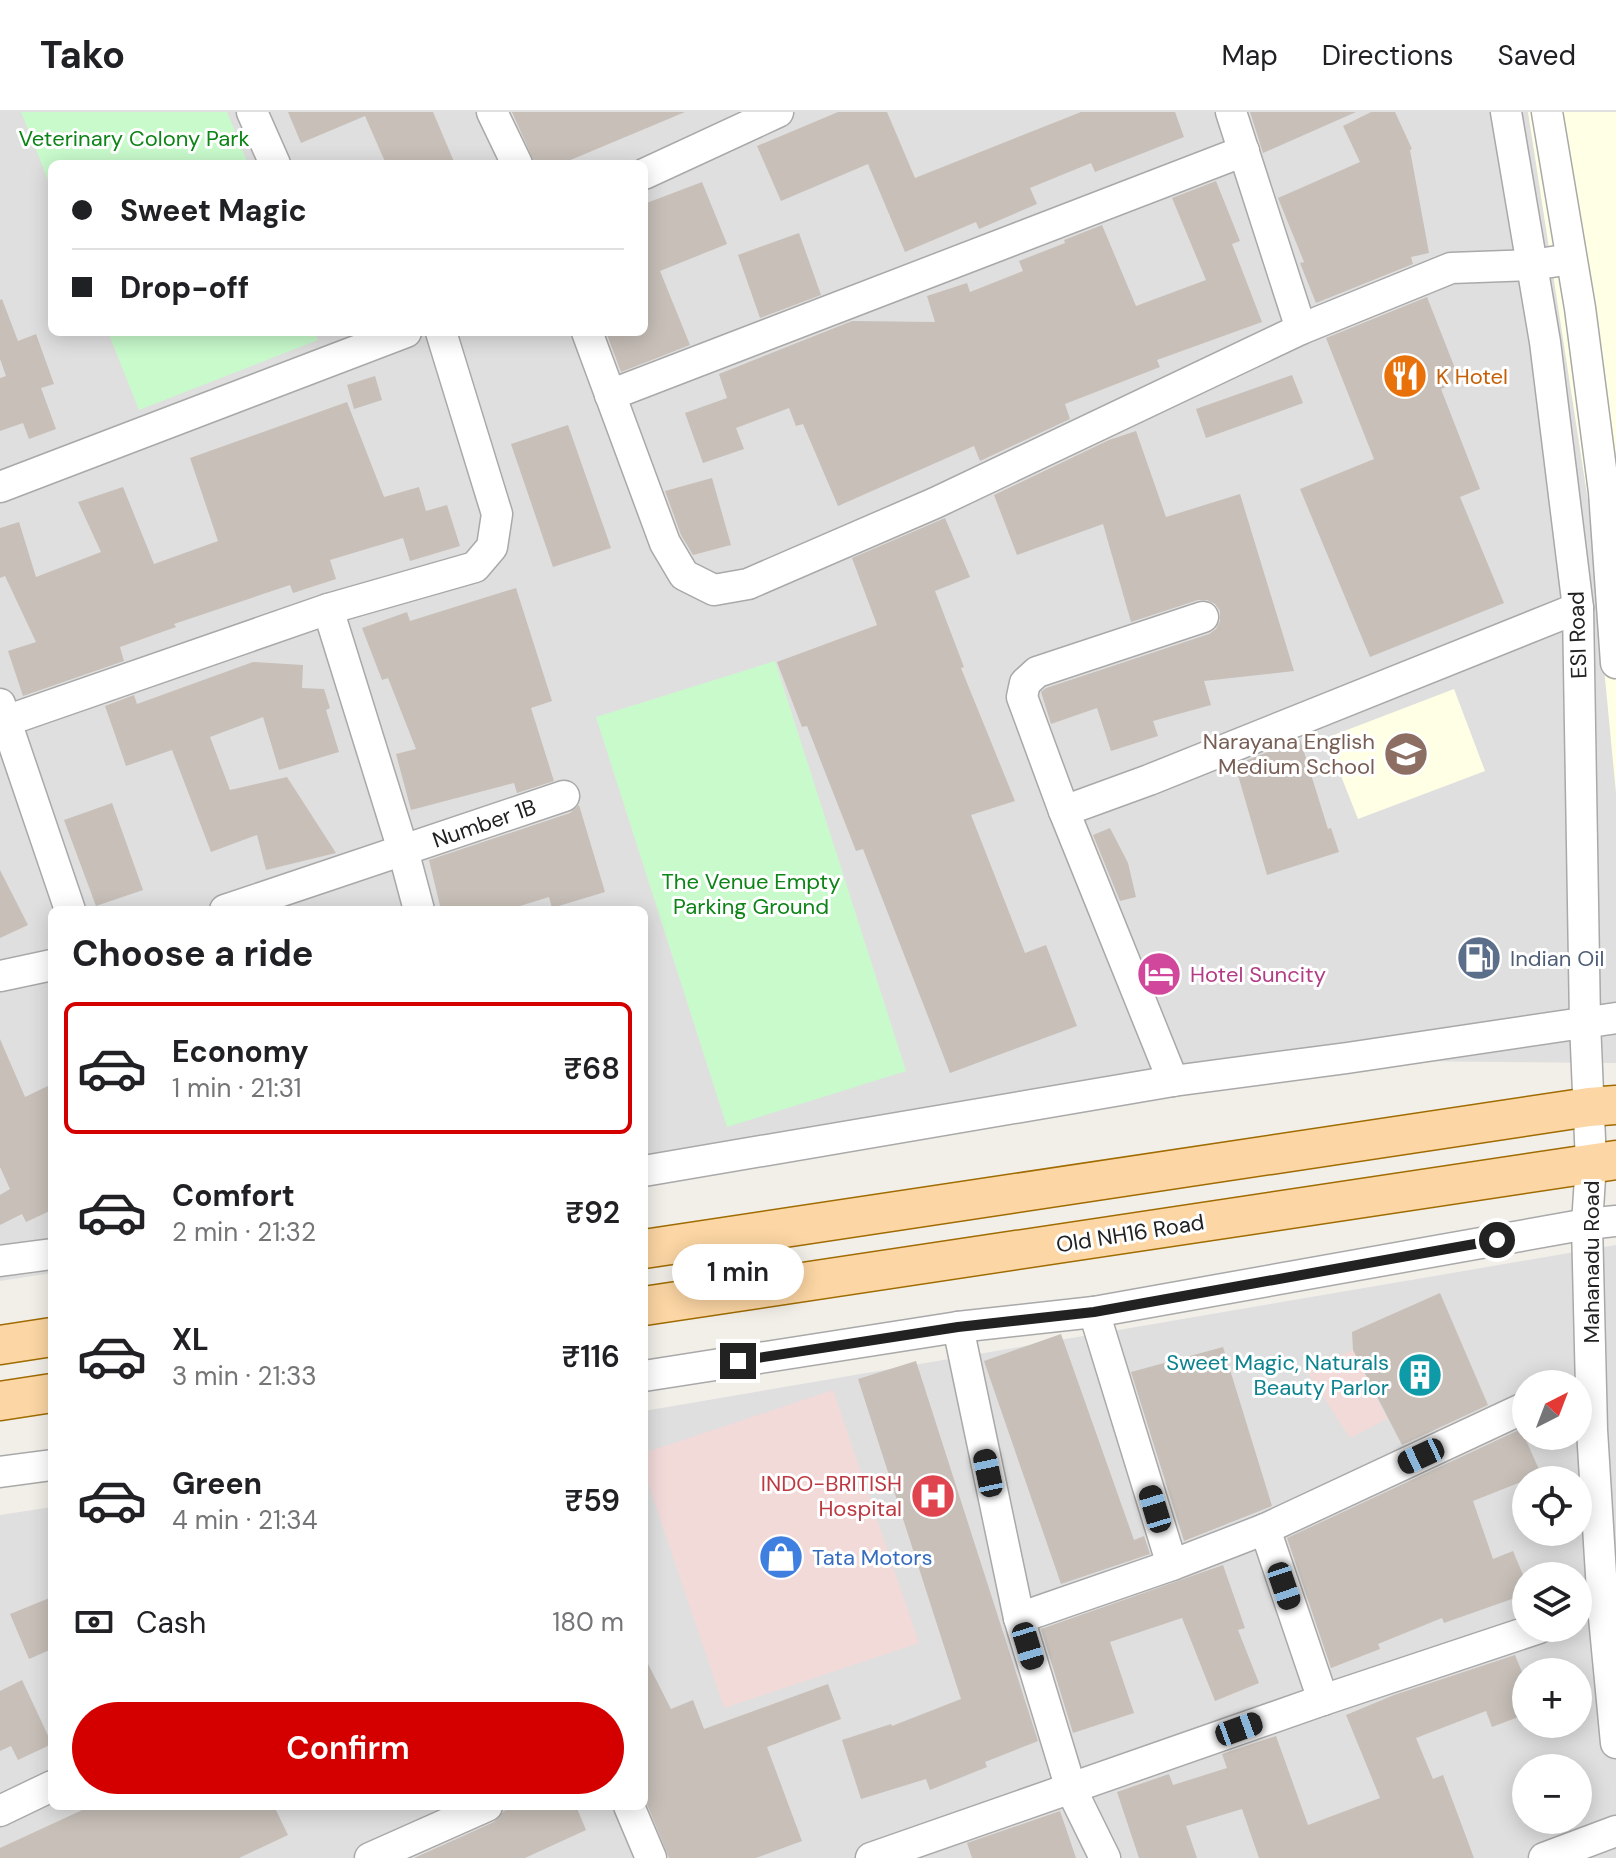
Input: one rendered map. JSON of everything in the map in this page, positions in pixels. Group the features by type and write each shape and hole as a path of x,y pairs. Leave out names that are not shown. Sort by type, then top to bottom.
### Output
{"main road":[{"path":"648,1248 1602,1106"},
{"name":"Old NH16 Road","path":"648,1305 1604,1162"},
{"path":"0,1345 48,1338"},
{"path":"0,1401 48,1394"}],"street":[{"path":"252,112 273,160"},
{"path":"492,112 515,160"},
{"path":"648,172 778,112"},
{"path":"1231,112 1301,329"},
{"name":"ESI Road","path":"1506,112 1545,342 1578,608 1585,1022 1602,1106 1604,1162"},
{"name":"ESI Road","path":"1547,112 1604,492 1616,663"},
{"path":"610,395 1244,151"},
{"path":"588,336 665,543 684,575 714,590 748,584 935,503 1301,329 1451,268 1532,265 1571,259"},
{"path":"0,487 354,342 385,336"},
{"path":"69,906 2,716 328,609 475,567 492,547 497,514 442,336"},
{"path":"1064,811 1578,608"},
{"path":"328,609 418,906"},
{"path":"1173,1081 1064,811 1022,697 1025,683 1037,672 1203,617"},
{"name":"Number 1B","path":"237,906 564,796"},
{"path":"0,976 48,966"},
{"path":"648,1170 1173,1081 1616,1018"},
{"name":"Mahanadu Road","path":"1584,1370 1602,1222 1604,1162"},
{"path":"648,1375 958,1327 1094,1312 1602,1222"},
{"path":"0,1261 48,1255"},
{"path":"1094,1312 1172,1565"},
{"path":"958,1327 1019,1618 1071,1789 1105,1858"},
{"path":"1019,1618 1265,1529 1512,1414"},
{"name":"Mahanadu Road","path":"1585,1450 1589,1562"},
{"path":"0,1472 48,1466"},
{"path":"1265,1529 1323,1700"},
{"name":"Mahanadu Road","path":"1592,1616 1616,1743"},
{"path":"871,1858 1512,1637"},
{"path":"0,1811 48,1788"},
{"path":"370,1858 478,1810"},
{"path":"631,1810 651,1858"},
{"path":"1544,1858 1616,1831"}],"shaded area":[{"path":"0,112 1616,112 1616,1063 1404,1061 648,1179 648,906 48,906 48,1274 0,1281"},
{"path":"1528,112 1616,112 1616,793 1588,501"},
{"name":"Narayana English Medium School","path":"1454,689 1485,771 1358,819 1326,738"},
{"path":"1616,1245 1616,1858 0,1858 0,1515 48,1508 48,1810 648,1810 648,1410"},
{"path":"1353,1350 1387,1419 1350,1438 1306,1370"},
{"name":"Tata Motors","path":"833,1390 919,1643 724,1708 648,1483 648,1452"}],"green space":[{"name":"Veterinary Colony Park","path":"21,112 227,112 246,160 48,160 48,180"},
{"path":"110,336 316,336 318,340 139,410"},
{"name":"The Venue Empty Parking Ground","path":"775,661 906,1071 727,1127 596,717"}],"building":[{"path":"288,112 433,112 453,160 384,160 365,116 301,143"},
{"path":"512,112 685,112 571,160 533,160"},
{"path":"838,112 887,112 915,178 1081,112 1175,112 1184,137 1095,172 1091,163 1030,188 1037,204 979,229 976,222 905,252 868,164 781,201 757,146"},
{"path":"1250,112 1356,112 1263,153"},
{"path":"1371,112 1395,112 1412,149 1429,253 1411,257 1413,264 1316,303 1300,263 1304,262 1278,198 1360,162 1343,126"},
{"path":"1216,181 1240,241 1232,244 1262,322 1157,360 1160,367 1065,404 1070,419 980,461 974,446 838,506 803,424 796,426 789,408 736,428 744,449 703,463 685,413 727,398 719,374 852,321 935,322 927,296 967,283 970,292 1023,271 1019,261 1102,225 1136,306 1206,280 1172,198"},
{"path":"702,182 727,244 660,271 690,345 621,372 608,336 648,336 648,202"},
{"path":"799,233 821,295 760,318 738,255"},
{"path":"1427,297 1460,381 1441,389 1480,489 1460,497 1504,603 1370,657 1300,489 1374,459 1326,338"},
{"path":"2,299 18,341 36,334 54,384 41,388 56,429 29,439 23,423 0,431 0,378 6,376 0,359"},
{"path":"1292,375 1303,403 1206,438 1196,409"},
{"path":"375,376 382,400 354,409 347,385"},
{"path":"347,402 384,497 419,487 426,511 447,505 460,546 410,561 403,538 330,560 336,579 293,593 290,585 174,624 176,627 120,647 124,661 23,696 8,651 36,642 5,576 0,578 0,528 19,522 36,577 101,552 78,502 123,487 154,564 218,541 190,458"},
{"path":"568,425 611,548 553,567 511,444"},
{"path":"1136,431 1166,517 1240,494 1294,671 1204,681 1211,705 1153,721 1158,736 1111,751 1097,708 1051,724 1041,692 1209,634 1220,621 1220,611 1207,600 1198,600 1131,622 1103,524 1017,555 994,495 1109,440"},
{"path":"712,478 731,545 693,555 681,535 665,491"},
{"path":"945,518 970,577 935,591 964,667 961,668 1015,801 971,815 1025,953 1046,945 1077,1026 950,1073 863,849 856,851 807,726 802,727 777,662 877,625 852,558"},
{"path":"516,588 552,701 531,708 554,781 517,793 514,783 411,810 396,754 416,749 388,678 382,680 362,628 407,612 410,621"},
{"path":"253,662 303,665 302,688 324,689 330,708 326,710 339,752 279,770 263,717 210,737 230,790 287,777 336,853 266,870 257,835 211,852 172,750 126,766 105,706 134,695 137,704"},
{"path":"1300,739 1328,829 1331,828 1339,852 1267,875 1235,765"},
{"path":"112,803 143,890 96,906 64,820"},
{"path":"579,805 605,892 559,906 551,906 549,897 520,906 440,906 429,860 570,813"},
{"path":"1110,828 1128,863 1136,897 1120,901 1093,835"},
{"path":"0,870 28,925 0,938"},
{"path":"0,1039 25,1097 48,1086 48,1212 26,1222 22,1214 0,1225 0,1195 10,1189 0,1167"},
{"name":"Sweet Magic, Naturals Beauty Parlor","path":"1440,1293 1488,1405 1402,1445 1353,1350 1352,1332"},
{"path":"1061,1334 1134,1540 1144,1536 1150,1554 1061,1584 984,1361"},
{"path":"1223,1347 1272,1506 1184,1541 1131,1372"},
{"path":"916,1361 1038,1741 985,1762 987,1767 930,1790 926,1779 861,1799 842,1740 892,1726 961,1699 858,1379"},
{"path":"1512,1433 1512,1450 1530,1450 1537,1466 1512,1466 1512,1486 1473,1501 1493,1559 1513,1551 1518,1562 1512,1562 1512,1599 1444,1623 1442,1618 1378,1644 1380,1649 1331,1668 1287,1538"},
{"path":"1223,1565 1245,1628 1238,1630 1259,1683 1215,1701 1182,1618 1110,1642 1134,1713 1073,1733 1041,1629"},
{"path":"48,1599 48,1651 29,1659 10,1614"},
{"path":"1515,1655 1516,1658 1512,1658 1512,1719 1492,1727 1486,1711 1416,1738 1433,1779 1443,1775 1474,1858 1259,1858 1242,1809 1186,1826 1197,1858 1139,1858 1117,1792 1169,1774 1173,1785 1227,1768 1222,1754 1276,1736 1308,1825 1380,1798 1346,1715 1394,1695"},
{"path":"648,1664 671,1709 693,1700 704,1729 828,1684 841,1719 767,1747 802,1841 756,1858 669,1858 648,1807"},
{"path":"22,1680 48,1735 48,1746 18,1760 11,1746 0,1751 0,1691"},
{"path":"82,1810 276,1810 288,1835 239,1858 0,1858 0,1848"},
{"path":"578,1810 586,1830 525,1858 414,1858 494,1822 504,1811"},
{"path":"1060,1811 1076,1858 972,1858 967,1843"}],"place":[{"name":"K Hotel","path":"1405,376"},
{"name":"Narayana English Medium School","path":"1406,754"},
{"name":"Indian Oil","path":"1479,958"},
{"name":"Hotel Suncity","path":"1159,974"},
{"name":"Sweet Magic, Naturals Beauty Parlor","path":"1420,1375"},
{"name":"INDO-BRITISH Hospital","path":"933,1496"},
{"name":"Tata Motors","path":"781,1557"}],"route":[{"path":"738,1361 958,1327 1094,1312 1497,1240"}]}
